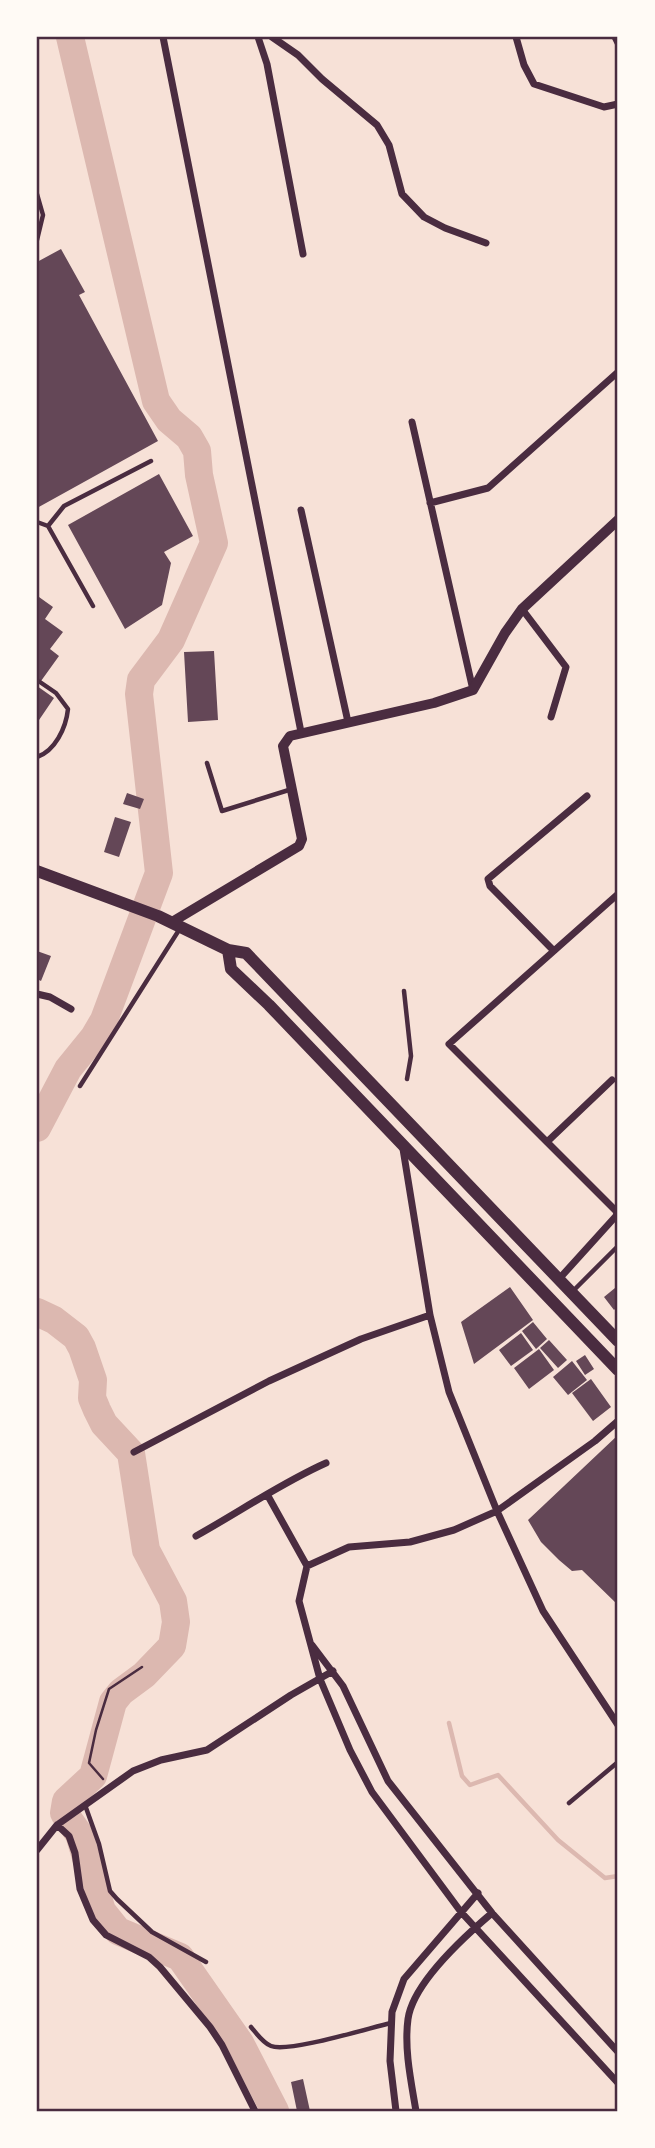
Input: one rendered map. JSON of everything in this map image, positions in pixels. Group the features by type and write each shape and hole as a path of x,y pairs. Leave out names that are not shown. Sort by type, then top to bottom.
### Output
{"main road":[{"path":"37,872 137,907 228,950 246,953 618,1341"},
{"path":"228,950 231,969 269,1004 618,1370"}],"street":[{"path":"163,37 301,732"},
{"path":"258,37 267,64 303,254"},
{"path":"272,37 298,55 377,125 389,145 402,194 424,217 486,243"},
{"path":"516,37 524,65 534,83 604,107 618,104"},
{"path":"615,37 618,43"},
{"path":"430,503 488,488 618,372"},
{"path":"412,422 473,690"},
{"path":"301,510 348,722"},
{"path":"177,924 299,846 302,839 284,746 290,736 434,703 473,690 505,633 522,609 618,520"},
{"path":"522,609 566,667 551,717"},
{"path":"553,950 490,886 488,879 587,796"},
{"path":"559,1279 617,1212 449,1044 618,894"},
{"path":"37,994 50,997 71,1009"},
{"path":"548,1141 612,1080"},
{"path":"403,1145 430,1315 449,1392 497,1511 543,1611 618,1725"},
{"path":"134,1452 292,1370 362,1339 430,1315"},
{"path":"307,1566 349,1547 411,1542 454,1530 497,1511 595,1441 618,1421"},
{"path":"197,1536 268,1496 298,1475 326,1463"},
{"path":"268,1496 307,1566 299,1601 309,1642 320,1679 350,1750 372,1792 461,1912 618,2083"},
{"path":"309,1642 343,1686 388,1781 492,1913 618,2052"},
{"path":"38,1846 59,1824 133,1771 161,1760 207,1749 333,1671"},
{"path":"59,1824 69,1836 75,1853 80,1889 93,1920 106,1935 149,1957 160,1967 210,2026 255,2111"},
{"path":"396,2111 390,2061 391,2023 392,2012 404,1979 478,1893"},
{"path":"416,2111 409,2062 408,2016 423,1983 476,1926 492,1913"}],"lane":[{"path":"37,194 43,215 37,240"},
{"path":"48,526 64,506 151,461"},
{"path":"37,522 48,526 93,606"},
{"path":"37,680 56,693 68,709 66,724 47,753 37,757"},
{"path":"206,764 222,811 293,788"},
{"path":"80,1086 177,924"},
{"path":"404,991 411,1056 407,1079"},
{"path":"571,1292 618,1246"},
{"path":"569,1803 618,1762"},
{"path":"82,1806 99,1844 110,1891 152,1932 206,1962"},
{"path":"251,2027 265,2043 274,2048 324,2040 391,2023"}],"path":[{"path":"100,1772 89,1763 109,1689 142,1667"}],"building":[{"path":"61,249 85,292 79,295 158,441 37,508 37,262"},
{"path":"159,474 193,536 164,552 171,563 162,605 125,629 68,525"},
{"path":"39,597 53,607 45,619 63,632 50,649 59,656 41,681 37,677"},
{"path":"214,651 218,720 188,722 184,652"},
{"path":"37,686 54,698 37,723"},
{"path":"127,793 144,799 140,809 123,804"},
{"path":"115,817 131,822 119,857 104,852"},
{"path":"37,951 51,956 41,981 37,979"},
{"path":"510,1287 533,1320 474,1364 461,1322"},
{"path":"615,1288 618,1292 618,1306 614,1310 604,1297"},
{"path":"533,1322 547,1339 536,1349 522,1331"},
{"path":"521,1333 533,1350 511,1366 499,1350"},
{"path":"549,1340 567,1360 558,1368 540,1348"},
{"path":"539,1349 554,1370 529,1389 514,1368"},
{"path":"585,1355 594,1369 585,1375 576,1361"},
{"path":"572,1361 587,1380 568,1395 553,1377"},
{"path":"591,1379 611,1407 593,1421 572,1393"},
{"path":"618,1435 618,1605 582,1570 572,1571 559,1560 541,1542 528,1520"},
{"path":"303,2079 310,2111 297,2111 291,2082"}],"waterway":[{"path":"37,1128 68,1069 104,1020 159,873 139,694 141,680 171,640 214,543 199,475 197,451 189,437 169,420 156,401 70,37"},
{"path":"37,1312 54,1320 76,1337 93,1380 92,1398 97,1410 104,1424 131,1453 146,1550 173,1601 176,1622 172,1646 113,1702 93,1776 66,1801 64,1813 79,1834 102,1911 118,1931 180,1957 240,2043 275,2111"},
{"path":"449,1723 462,1776 470,1785 498,1775 558,1840 605,1878 618,1876"}]}
